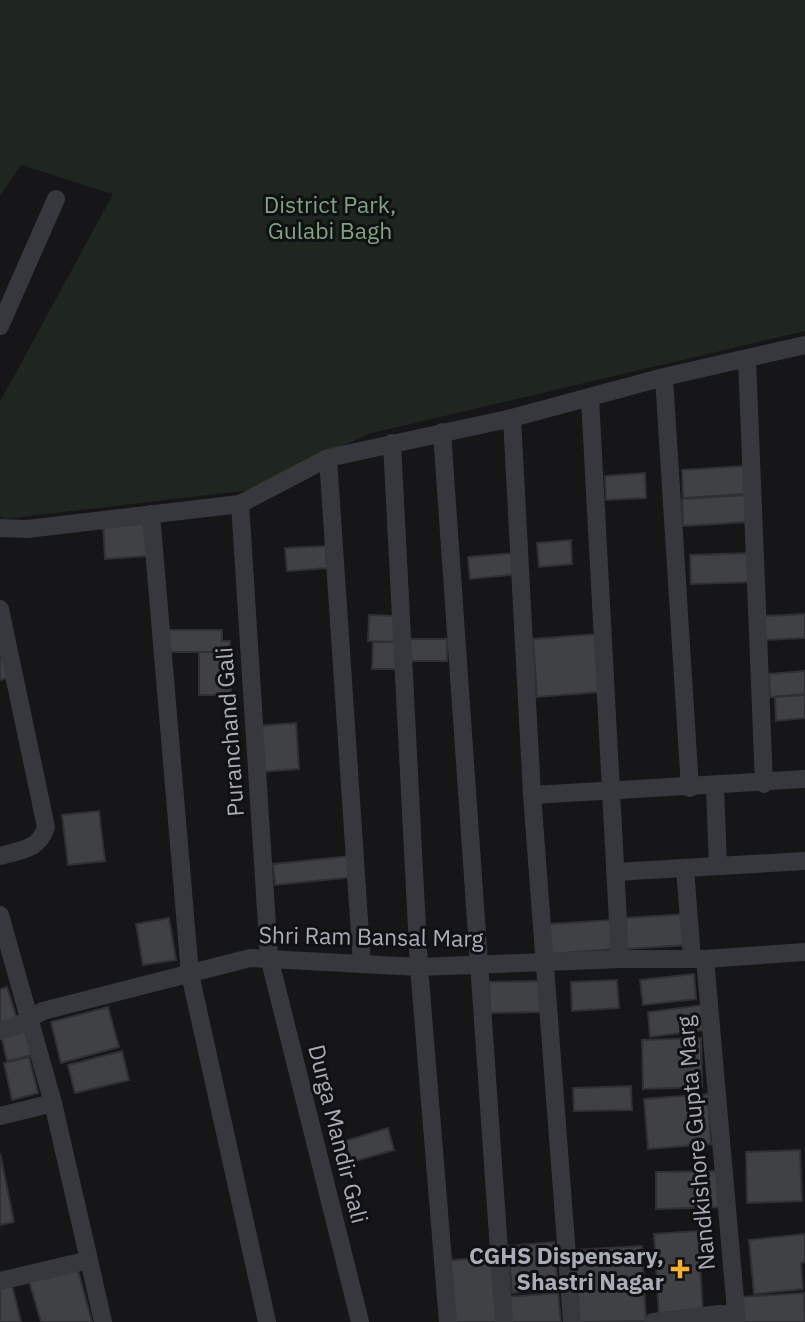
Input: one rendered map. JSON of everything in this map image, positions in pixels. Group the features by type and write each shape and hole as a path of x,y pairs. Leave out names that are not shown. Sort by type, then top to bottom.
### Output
{"street":[{"path":"0,327 56,199"},
{"path":"0,528 27,528 240,504 328,458 512,418 664,377 805,345"},
{"path":"747,359 764,784"},
{"path":"664,377 690,788"},
{"path":"590,398 620,959"},
{"path":"512,418 533,795 572,1322"},
{"path":"442,432 504,1322"},
{"path":"392,443 419,967 448,1322"},
{"path":"328,458 362,964"},
{"name":"Puranchand Gali","path":"240,504 269,957"},
{"path":"151,514 190,974 267,1322"},
{"path":"0,609 46,827 43,838 34,846 0,856"},
{"path":"533,795 764,784 805,779"},
{"path":"715,786 718,866"},
{"path":"615,872 805,861"},
{"name":"Nandkishore Gupta Marg","path":"685,868 699,959 736,1317"},
{"path":"0,915 53,1103 103,1322"},
{"name":"Shri Ram Bansal Marg","path":"0,1031 43,1011 250,958 419,967 620,959 699,959 805,952"},
{"name":"Durga Mandir Gali","path":"269,957 360,1322"},
{"path":"0,1116 53,1103"},
{"path":"0,1281 89,1260"},
{"path":"653,1322 736,1317"}],"green space":[{"name":"District Park, Gulabi Bagh","path":"0,0 805,0 805,331 368,434 251,490 4,519 0,516 0,402 113,194 21,165 0,196"}],"building":[{"path":"744,466 746,494 683,498 682,470"},
{"path":"645,473 646,498 606,500 605,476"},
{"path":"746,495 747,522 683,526 682,499"},
{"path":"147,520 148,556 105,559 103,522"},
{"path":"571,540 572,564 539,567 537,543"},
{"path":"326,546 327,568 287,571 285,548"},
{"path":"517,553 519,574 470,579 468,557"},
{"path":"752,553 753,582 691,584 690,555"},
{"path":"805,614 805,638 765,640 764,616"},
{"path":"369,615 397,616 397,642 368,641"},
{"path":"166,630 222,630 222,641 230,641 230,652 166,652"},
{"path":"596,634 600,692 537,697 533,639"},
{"path":"405,639 447,639 447,661 405,661"},
{"path":"0,640 11,677 0,680"},
{"path":"373,642 400,642 399,669 372,669"},
{"path":"199,652 231,652 231,695 199,695"},
{"path":"805,671 805,694 770,697 769,674"},
{"path":"805,695 805,718 776,721 775,697"},
{"path":"296,723 299,769 260,772 257,726"},
{"path":"99,811 105,861 68,865 62,815"},
{"path":"350,856 353,877 275,885 273,864"},
{"path":"686,914 688,945 626,949 624,918"},
{"path":"169,918 176,960 143,965 136,924"},
{"path":"612,920 613,949 551,954 549,924"},
{"path":"694,974 696,999 643,1005 640,980"},
{"path":"617,980 619,1008 572,1011 571,982"},
{"path":"539,981 540,1012 490,1013 489,982"},
{"path":"7,987 17,1019 0,1025 0,989"},
{"path":"703,1005 706,1030 650,1037 648,1012"},
{"path":"108,1007 119,1047 61,1063 51,1022"},
{"path":"28,1029 34,1055 7,1061 1,1035"},
{"path":"701,1038 702,1087 643,1089 642,1040"},
{"path":"122,1051 129,1080 75,1093 68,1065"},
{"path":"29,1057 38,1093 12,1100 4,1063"},
{"path":"631,1086 632,1110 574,1111 573,1088"},
{"path":"708,1094 711,1144 648,1149 644,1099"},
{"path":"388,1128 394,1150 352,1162 345,1141"},
{"path":"800,1150 802,1201 747,1203 746,1152"},
{"path":"0,1153 14,1222 0,1225"},
{"path":"721,1171 722,1207 656,1209 656,1172"},
{"path":"698,1231 703,1314 659,1317 654,1234"},
{"path":"805,1234 805,1262 801,1263 803,1289 754,1294 749,1240"},
{"path":"554,1242 558,1289 512,1293 508,1246"},
{"path":"642,1246 646,1321 578,1322 574,1250"},
{"path":"492,1256 499,1322 454,1322 447,1261"},
{"path":"77,1267 92,1322 41,1322 29,1281"},
{"path":"12,1285 21,1322 0,1322 0,1288"},
{"path":"558,1293 561,1322 506,1322 504,1297"},
{"path":"804,1293 805,1322 743,1322 741,1297"}],"place":[{"name":"CGHS Dispensary, Shastri Nagar","path":"680,1269"}]}
